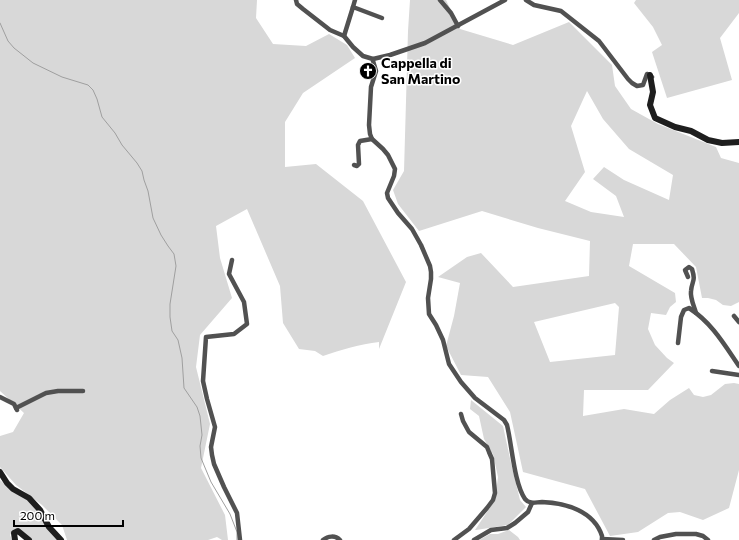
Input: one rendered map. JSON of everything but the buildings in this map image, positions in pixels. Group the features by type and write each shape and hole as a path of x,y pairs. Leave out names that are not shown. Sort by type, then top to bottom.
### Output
{"street":[{"path":"296,0 297,4 330,30 344,36 363,56 372,58 425,43 506,0"},
{"path":"344,36 355,0"},
{"path":"440,0 451,13 458,26"},
{"path":"526,0 534,5 561,11 598,41 632,83 637,86 643,84 646,74 651,76 653,92 650,105 656,118 675,127 691,131 708,140 722,143 739,142"},
{"path":"353,7 382,18"},
{"path":"372,58 376,70 370,94 370,134 372,139 384,149 395,169 394,176 387,193 388,198 398,213 412,229 430,266 431,279 428,290 428,314 436,325 443,340 449,364 461,382 475,398 504,420 507,425 516,475 525,498 530,503 552,503 566,506 584,513 598,528 602,536 602,540 623,540"},
{"path":"354,165 357,166 359,164 358,145 360,141 372,139"},
{"path":"232,260 229,274 244,302 247,324 234,334 206,337 203,381 215,427 211,447 214,464 237,512 240,540"},
{"path":"688,277 685,270 689,267 692,269 695,277 691,291 696,312"},
{"path":"678,343 681,317 684,310 689,308 696,312 713,328 739,366"},
{"path":"734,316 739,322"},
{"path":"712,371 739,375"},
{"path":"0,397 14,404 16,409 46,392 83,391"},
{"path":"454,540 469,529 494,500 495,493 490,452 487,447 469,432 461,414"},
{"path":"0,472 13,489 28,498 40,510 49,526 61,540"},
{"path":"474,540 491,530 507,528 515,523 528,512 532,503"},
{"path":"15,540 14,533 18,531 28,540"},
{"path":"654,540 664,536 676,534 696,534 703,536 708,540"},
{"path":"324,540 328,537 337,537 340,540"}],"shaded area":[{"path":"0,0 257,0 256,18 273,44 306,46 329,34 347,45 355,58 303,93 285,122 285,167 316,164 363,201 406,282 379,349 379,342 344,349 323,356 315,351 299,349 283,323 280,286 247,209 216,226 220,258 232,298 200,335 196,367 210,424 201,468 225,515 228,540 222,540 217,537 208,540 67,540 62,525 42,505 16,485 0,467 0,436 13,432 24,413 0,391"},
{"path":"410,0 446,0 460,29 513,45 569,22 612,65 615,86 631,109 658,124 716,147 721,158 739,163 739,302 731,306 723,305 716,300 702,298 696,267 674,244 633,244 629,266 675,293 676,302 670,307 666,315 651,313 648,329 655,345 674,363 648,390 584,390 583,416 624,409 654,414 670,400 689,388 694,395 703,397 711,395 725,384 739,384 739,470 729,508 703,520 680,512 668,513 638,532 610,536 585,489 523,472 510,412 488,377 461,375 446,346 454,316 460,283 438,277 467,257 481,253 513,287 589,276 590,241 538,228 482,211 419,231 398,204 393,190 404,171","holes":["587,91 603,119 629,149 673,175 669,200 624,180 604,167 593,179 616,196 624,217 591,212 565,201 585,172 571,126","615,303 619,307 615,355 550,362 534,322"]},
{"path":"636,0 739,0 739,13 720,38 732,80 667,98 652,52 662,45 653,27 634,3"},
{"path":"471,400 503,426 520,500 526,507 508,525 475,530 495,500 498,477 493,454 484,439 479,416 470,409"},
{"path":"0,480 13,492 27,498 35,506 58,540 31,540 17,529 12,531 10,535 12,540 0,540"},
{"path":"509,530 520,540 479,540 490,534 498,534"}],"waterway":[{"path":"0,23 8,41 14,48 33,63 62,77 88,85 93,90 102,117 142,171 148,191 153,218 161,235 174,254 176,266 170,304 170,317 172,331 178,340 182,358 184,388 197,407 200,416 202,435 200,446 201,458 211,482 230,514 237,532 237,540"}],"place":[{"name":"Cappella di San Martino","path":"368,71"}]}
